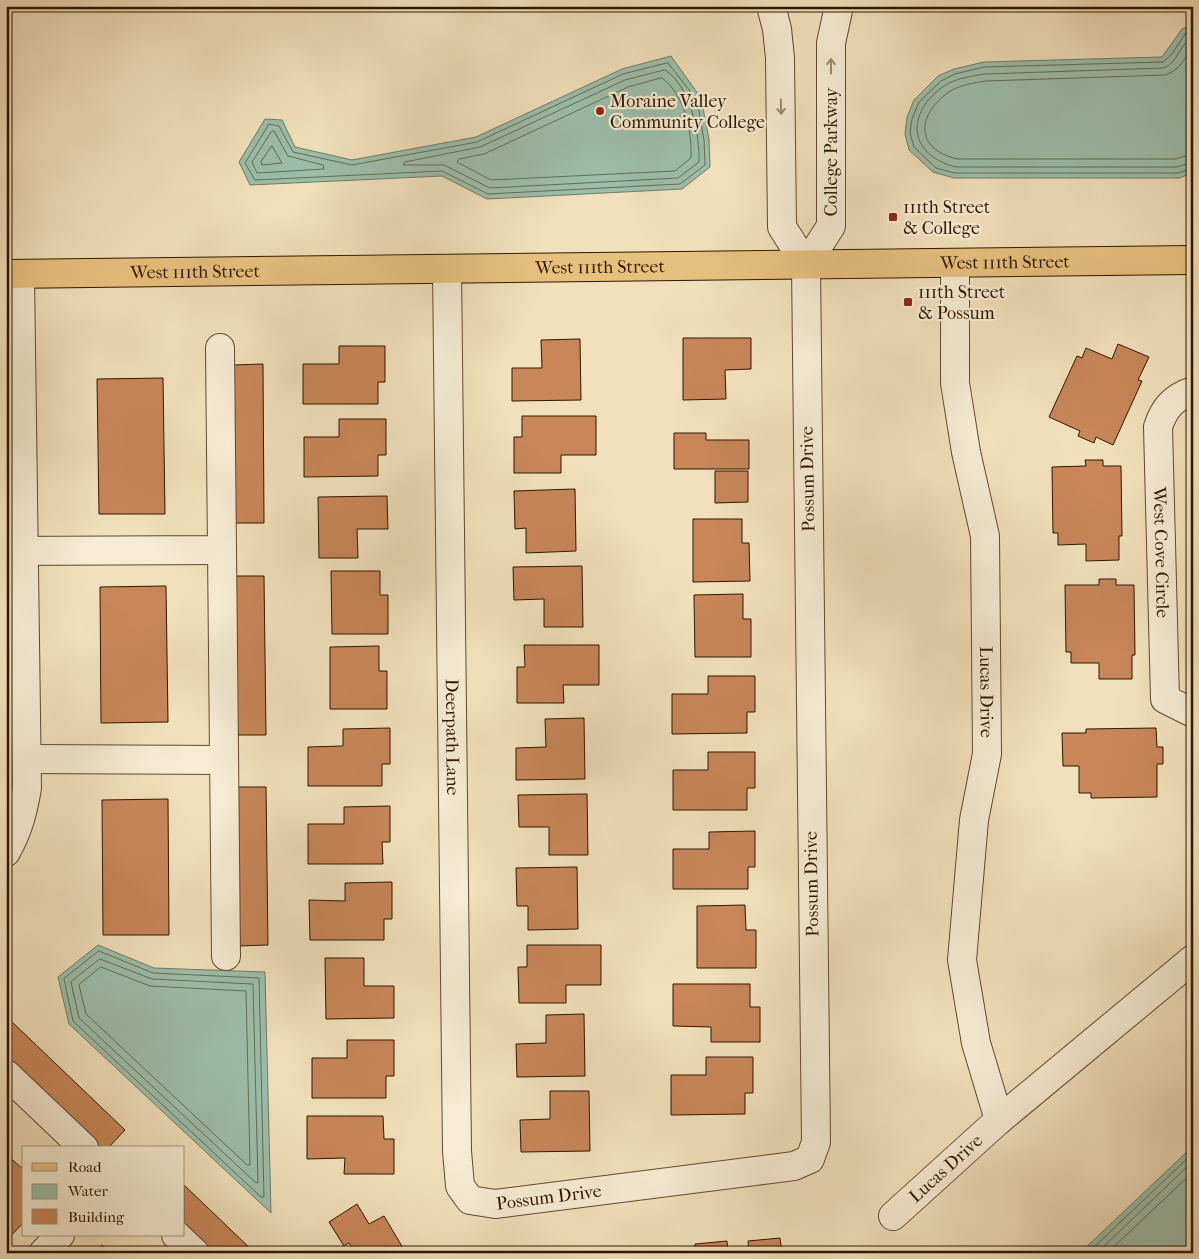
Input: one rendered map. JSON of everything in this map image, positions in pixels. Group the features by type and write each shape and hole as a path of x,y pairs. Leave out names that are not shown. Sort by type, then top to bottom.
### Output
{"main road":[{"name":"West 111th Street","path":"13,274 1193,260"}],"street":[{"path":"771,6 777,29 780,58 782,227 806,265"},
{"name":"College Parkway","path":"806,265 831,226 831,43 839,6"},
{"name":"Lucas Drive","path":"955,263 955,382 966,452 985,536 987,754 974,820 962,960 976,1042 1000,1120"},
{"name":"Possum Drive","path":"470,1200 496,1204 517,1203 772,1170 794,1166 810,1159 816,1142 806,265"},
{"name":"Deerpath Lane","path":"448,269 457,1143 460,1186 470,1200"},
{"path":"6,852 16,836 24,812 27,788 27,759 16,630 13,274"},
{"path":"220,348 226,956"},
{"name":"West Cove Circle","path":"1193,390 1181,394 1172,402 1162,415 1158,427 1165,699 1193,714"},
{"path":"15,551 222,550"},
{"path":"27,759 224,760"},
{"name":"Lucas Drive","path":"893,1216 1000,1120 1193,959"},
{"path":"6,1074 82,1146"},
{"path":"43,1253 59,1236"},
{"path":"177,1236 195,1253"}],"water":[{"path":"1193,27 1193,172 1180,178 954,178 933,172 909,150 905,134 907,117 914,100 938,76 954,69 984,62 1162,57 1182,29"},
{"path":"671,56 701,98 709,139 710,167 682,189 487,199 442,176 250,185 239,162 265,119 282,120 295,147 352,160 476,137 622,69"},
{"path":"98,945 154,968 265,972 271,1213 69,1024 58,977"},
{"path":"1193,1146 1193,1253 1080,1253"}],"building":[{"path":"683,338 751,338 751,369 725,370 726,399 683,400"},
{"path":"580,339 581,400 512,401 512,368 542,368 541,340"},
{"path":"1188,342 1193,342 1193,376 1188,376"},
{"path":"1118,344 1149,357 1138,380 1142,381 1113,445 1096,437 1094,443 1078,436 1080,431 1049,417 1077,356 1082,358 1086,348 1112,359"},
{"path":"339,346 385,346 385,382 378,382 378,404 303,404 303,364 339,364"},
{"path":"263,364 264,523 235,523 233,365"},
{"path":"163,378 165,514 99,514 97,379"},
{"path":"522,416 596,416 596,455 561,455 561,473 514,473 514,437 522,437"},
{"path":"339,419 386,419 386,455 378,455 378,476 304,477 304,437 339,437"},
{"path":"674,433 706,433 706,440 749,440 749,469 674,469"},
{"path":"1085,460 1103,460 1103,466 1121,466 1122,536 1119,536 1119,560 1086,561 1086,544 1058,545 1058,533 1053,533 1052,467 1086,466"},
{"path":"715,471 748,471 748,502 715,503"},
{"path":"575,489 576,551 526,553 526,528 515,529 514,491"},
{"path":"387,496 388,529 357,529 358,558 319,558 318,497"},
{"path":"693,519 742,519 742,543 749,543 750,581 693,582"},
{"path":"582,566 583,627 544,627 544,599 514,600 513,567"},
{"path":"331,571 380,571 380,595 388,595 388,634 332,634"},
{"path":"235,576 264,576 266,735 237,735"},
{"path":"1099,579 1116,579 1116,585 1134,585 1135,655 1132,655 1132,679 1099,679 1099,663 1071,663 1071,652 1066,652 1065,585 1099,585"},
{"path":"166,586 168,722 101,723 100,587"},
{"path":"743,594 743,619 751,619 751,657 695,657 694,595"},
{"path":"524,645 599,645 599,685 563,685 564,703 517,703 517,667 525,667"},
{"path":"379,646 379,671 387,671 387,709 330,709 330,647"},
{"path":"708,676 755,676 755,712 747,712 747,733 672,734 672,694 708,694"},
{"path":"584,718 585,779 516,780 516,748 546,747 545,719"},
{"path":"390,728 390,764 382,764 382,786 308,786 308,747 343,746 343,729"},
{"path":"1156,728 1157,747 1163,747 1163,764 1157,764 1157,797 1091,798 1091,793 1079,793 1079,766 1063,766 1062,733 1086,733 1086,729"},
{"path":"708,752 755,752 755,788 747,788 747,810 673,810 673,770 708,770"},
{"path":"236,787 266,787 268,945 238,946"},
{"path":"587,794 588,855 549,855 549,827 519,827 518,795"},
{"path":"168,799 169,935 103,935 102,800"},
{"path":"390,806 390,842 382,842 383,864 308,864 308,824 344,824 344,807"},
{"path":"755,831 755,867 748,867 748,889 673,889 673,849 709,849 709,832"},
{"path":"577,867 578,929 528,930 528,906 517,906 516,868"},
{"path":"392,882 392,919 384,919 384,940 310,940 309,900 345,901 345,883"},
{"path":"745,905 746,930 756,930 756,968 697,968 697,906"},
{"path":"527,945 601,945 601,985 566,985 566,1003 519,1003 518,967 527,967"},
{"path":"325,958 364,958 364,986 394,986 394,1018 326,1019"},
{"path":"673,984 750,984 750,1007 760,1007 760,1042 711,1042 711,1027 673,1026"},
{"path":"584,1014 585,1076 517,1077 516,1044 546,1043 546,1015"},
{"path":"10,1020 125,1130 110,1146 97,1146 6,1059 6,1025"},
{"path":"347,1040 394,1040 394,1076 386,1076 386,1098 312,1098 312,1058 347,1058"},
{"path":"706,1057 753,1057 753,1093 745,1093 745,1114 671,1115 671,1075 706,1075"},
{"path":"550,1091 589,1091 590,1151 521,1152 520,1120 550,1119"},
{"path":"307,1116 383,1116 384,1139 394,1139 394,1174 344,1174 345,1158 307,1159"},
{"path":"6,1154 22,1168 22,1224 6,1241"},
{"path":"185,1186 255,1253 210,1253 185,1228"},
{"path":"357,1204 369,1224 384,1216 406,1253 355,1253 349,1243 344,1246 329,1222"},
{"path":"780,1238 782,1253 749,1253 748,1241"},
{"path":"727,1241 728,1253 695,1253 695,1244"},
{"path":"102,1245 110,1253 95,1253"}],"place":[{"name":"Moraine Valley Community College","path":"600,111"},
{"name":"111th Street & College","path":"893,217"},
{"name":"111th Street & Possum","path":"908,302"}]}
